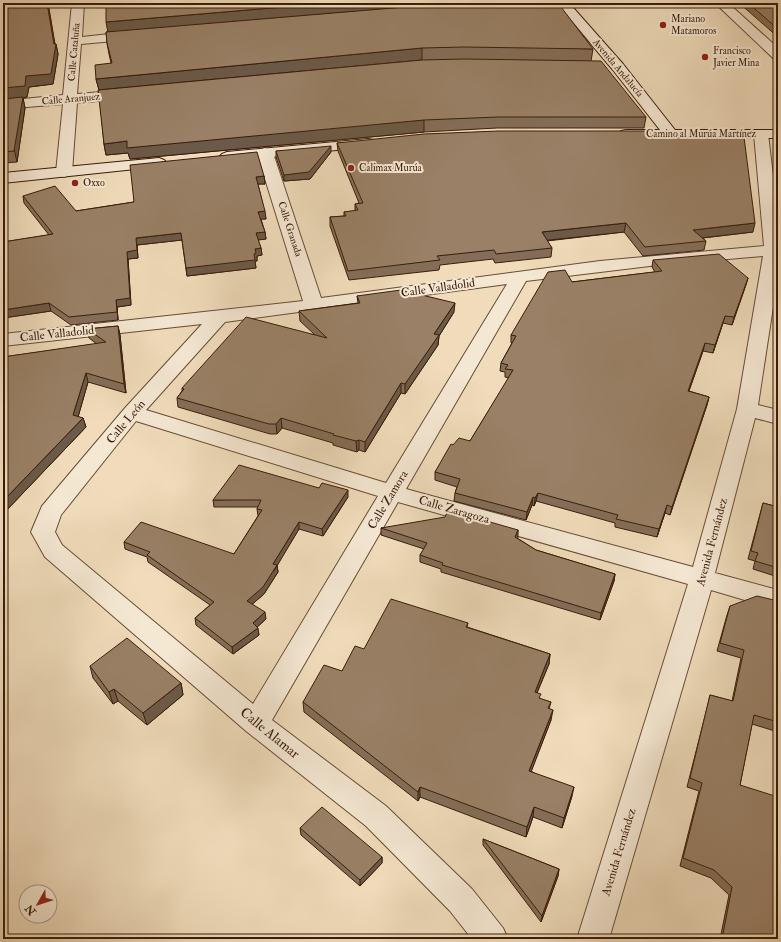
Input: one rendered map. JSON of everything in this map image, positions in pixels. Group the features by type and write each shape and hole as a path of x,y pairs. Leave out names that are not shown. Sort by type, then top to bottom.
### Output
{"street":[{"name":"Calle Cataluña","path":"64,172 78,3"},
{"name":"Avenida Andalucía","path":"564,3 672,134"},
{"path":"721,3 778,55"},
{"path":"75,41 147,35"},
{"path":"603,67 618,67"},
{"name":"Calle Aranjuez","path":"3,105 139,92"},
{"name":"Camino al Murúa Martínez","path":"608,134 769,134"},
{"name":"Avenida Fernández","path":"593,939 702,578 747,409 776,251 769,134"},
{"path":"211,158 385,141"},
{"name":"Calle Granada","path":"265,153 314,305"},
{"path":"3,178 172,162"},
{"name":"Calle Valladolid","path":"3,340 218,318 520,276 706,254 776,251"},
{"name":"Calle Zamora","path":"256,723 520,276"},
{"name":"Calle León","path":"43,532 50,512 132,413 218,318"},
{"path":"747,409 778,417"},
{"name":"Calle Zaragoza","path":"132,413 393,492 778,600"},
{"name":"Calle Alamar","path":"43,532 53,551 256,723 376,816 461,900 492,939"}],"building":[{"path":"3,3 47,3 54,44 56,44 51,74 26,76 25,86 3,88"},
{"path":"106,3 330,3 106,22"},
{"path":"453,3 558,3 593,49 464,47 422,48 96,79 95,65 112,63 106,32"},
{"path":"748,3 778,3 778,29"},
{"path":"464,59 601,61 646,117 498,117 424,120 127,148 127,141 104,144 98,90 422,60"},
{"path":"23,97 14,151 3,152 3,99"},
{"path":"498,131 654,131 659,137 744,137 755,223 693,230 706,241 645,247 626,223 542,232 552,248 496,254 494,250 437,256 440,260 348,271 330,217 346,216 344,212 358,210 355,204 363,203 337,143 424,134"},
{"path":"331,146 309,172 284,175 276,151"},
{"path":"257,152 264,176 256,177 265,211 258,212 265,232 256,233 261,248 255,249 255,260 186,268 181,233 136,238 137,250 127,252 130,298 116,300 117,312 69,317 49,303 3,310 3,242 53,234 23,196 55,186 76,211 134,202 130,165"},
{"path":"719,254 748,278 734,317 725,316 715,345 705,343 688,391 709,397 672,507 667,505 659,529 616,519 618,515 538,493 535,498 533,497 527,512 455,493 460,479 435,472 451,444 453,445 459,438 470,441 513,370 505,369 508,365 501,363 516,336 511,335 548,272 565,270 572,282 662,271 653,260"},
{"path":"401,290 455,303 434,334 439,335 405,384 401,383 365,442 333,435 334,434 281,418 276,424 269,424 177,398 184,389 182,388 246,317 327,338 299,311 360,303 357,296"},
{"path":"118,326 124,384 86,373 73,415 83,418 3,501 3,357 106,342 87,329"},
{"path":"239,465 319,488 322,483 348,490 322,529 299,522 273,564 277,565 263,587 247,601 265,612 253,623 258,628 232,647 195,618 214,602 147,555 150,552 124,542 141,522 234,554 262,510 257,509 261,500 213,500"},
{"path":"763,503 778,507 778,568 755,561 758,553 751,551"},
{"path":"448,510 518,530 515,537 536,550 615,574 601,613 442,565 443,563 420,555 427,543 381,528 445,517"},
{"path":"757,596 778,601 778,722 754,715 740,785 778,797 778,939 722,939 732,887 714,870 683,858 702,783 690,778 710,695 733,701 744,650 720,643 730,606"},
{"path":"391,599 468,623 466,627 550,654 535,692 541,694 539,698 551,702 548,708 553,710 529,771 574,787 564,818 534,807 527,827 420,787 418,792 303,702 324,665 342,671 355,646 364,649"},
{"path":"127,638 181,683 143,713 114,689 109,692 90,666"},
{"path":"322,807 382,857 360,880 300,828"},
{"path":"483,839 559,869 542,916"}],"place":[{"name":"Mariano Matamoros","path":"663,25"},
{"name":"Francisco Javier Mina","path":"705,57"},
{"name":"Calimax Murúa","path":"351,168"},
{"name":"Oxxo","path":"75,183"}]}
